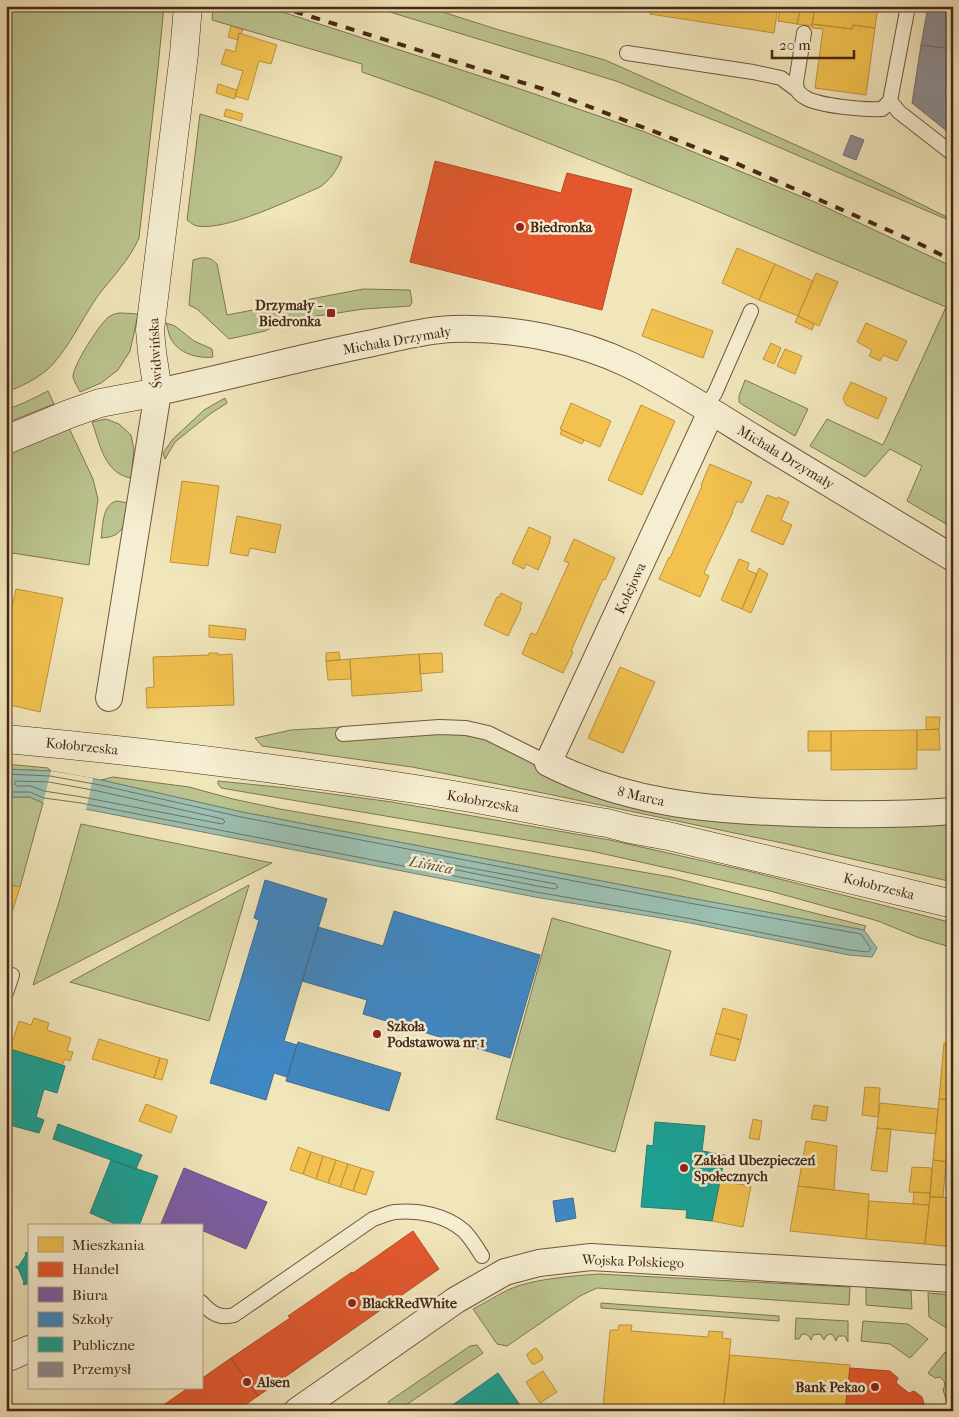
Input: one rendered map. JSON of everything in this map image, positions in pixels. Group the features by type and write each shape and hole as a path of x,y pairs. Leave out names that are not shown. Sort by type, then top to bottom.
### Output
{"main road":[{"name":"Świdwińska","path":"158,392 150,330 184,54 188,6"},
{"name":"Michała Drzymały","path":"6,440 100,403 158,392"},
{"name":"Kołobrzeska","path":"6,739 245,764 437,792 668,836 953,904"}],"street":[{"name":"Michała Drzymały","path":"158,392 333,351 443,330 510,332 550,338 594,351 641,371 953,558"},
{"name":"Świdwińska","path":"109,698 158,392"},
{"name":"Kolejowa","path":"548,763 708,410"},
{"name":"8 Marca","path":"548,763 572,775 606,788 652,800 686,806 758,812 832,814 914,814 953,811"},
{"name":"Wojska Polskiego","path":"298,1411 456,1300 505,1272 539,1263 591,1257 953,1279"},
{"path":"6,1360 28,1349"}],"lane":[{"path":"627,53 781,78 804,98 816,102 869,110 882,109 890,101 908,6"},
{"path":"797,90 796,82 804,33"},
{"path":"890,101 899,112 953,154"},
{"path":"708,410 751,311"},
{"name":"8 Marca","path":"343,734 439,727 477,730 488,733 548,763"},
{"path":"6,992 12,975"},
{"path":"202,1303 208,1311 217,1315 234,1316 373,1219 393,1212 434,1215 449,1221 464,1232 482,1256"}],"green space":[{"path":"6,6 164,6 139,238 120,269 97,297 54,363 32,380 6,392"},
{"path":"213,6 264,6 526,91 645,132 817,203 953,267 953,528 907,501 922,466 890,449 865,477 810,446 827,419 883,445 946,307 693,201 436,98 362,72 362,64 212,20"},
{"path":"370,6 424,6 605,60 816,154 953,220 953,222 741,131 616,81"},
{"path":"200,114 342,157 333,175 318,188 275,207 241,219 224,224 197,226 187,220"},
{"path":"201,258 210,259 217,264 227,315 363,289 410,290 412,302 410,306 364,309 317,316 229,339 197,309 189,305 193,260"},
{"path":"122,313 138,314 130,351 118,370 101,383 80,392 73,377 77,364 94,335 106,320 110,316"},
{"path":"166,323 175,326 194,341 212,349 213,357 195,356 178,348 170,337"},
{"path":"745,380 808,409 795,436 739,402 739,396"},
{"path":"48,391 54,404 6,423 6,410"},
{"path":"225,398 227,403 175,442 165,459 163,453 173,439 204,410"},
{"path":"106,419 119,424 131,435 134,450 131,478 115,470 104,456 92,422"},
{"path":"69,428 93,479 98,499 89,565 6,552 6,454"},
{"path":"117,501 128,503 122,528 115,535 101,538 108,506"},
{"path":"342,727 343,739 471,733 534,760 565,781 953,820 953,882 787,844 412,767 262,746 255,738 291,730"},
{"path":"6,764 48,768 51,771 6,769"},
{"path":"113,777 189,787 280,809 671,877 866,926 864,930 690,898 242,812 101,780"},
{"path":"218,781 392,802 610,840 748,871 953,923 953,948 917,937 878,921 770,891 591,851 221,788"},
{"path":"6,797 30,797 43,803 20,887 6,884"},
{"path":"81,824 272,863 33,985"},
{"path":"249,885 209,1021 70,982"},
{"path":"552,918 671,951 615,1152 496,1119"},
{"path":"598,1274 850,1287 849,1305 597,1288 580,1296 507,1346 497,1344 473,1309 505,1291 519,1286 553,1278"},
{"path":"866,1287 911,1291 912,1309 866,1305"},
{"path":"928,1293 953,1295 953,1332 929,1317"},
{"path":"601,1303 779,1316 779,1321 601,1308"},
{"path":"796,1318 848,1321 848,1342 845,1336 838,1336 836,1341 833,1335 830,1334 824,1340 820,1334 813,1335 811,1340 809,1336 804,1334 799,1339 795,1339"},
{"path":"863,1321 908,1324 928,1339 910,1358 890,1344 861,1341"},
{"path":"477,1345 483,1353 397,1411 388,1402 470,1346"},
{"path":"945,1352 950,1358 950,1366 953,1371 953,1411 950,1411 943,1390 944,1381 940,1377 935,1378 928,1373"}],"water":[{"name":"Liśnica","path":"6,769 51,771 101,780 242,812 864,930 877,948 872,957 849,955 685,922 535,897 80,808 47,802 43,803 30,797 6,797"}],"pier":[{"path":"51,771 93,778 86,810 43,803"}],"building: Mieszkania":[{"path":"652,6 778,6 774,33 650,14"},
{"path":"780,6 801,6 797,24 778,21"},
{"path":"801,6 815,6 812,26 797,24"},
{"path":"815,6 878,6 875,28 853,25 852,29 812,24"},
{"path":"812,24 852,29 853,25 875,28 866,95 815,88 823,29 812,28"},
{"path":"231,26 243,30 241,34 239,33 238,40 228,37"},
{"path":"239,33 277,45 271,64 259,61 248,100 235,96 243,71 221,64 226,49 235,52"},
{"path":"218,84 237,90 235,99 216,93"},
{"path":"226,109 243,114 241,121 224,116"},
{"path":"737,248 775,264 759,300 722,283"},
{"path":"775,264 813,281 798,316 759,300"},
{"path":"816,273 838,282 819,326 798,316"},
{"path":"652,309 713,331 703,358 642,336"},
{"path":"798,316 814,324 812,330 795,322"},
{"path":"866,323 907,341 897,361 883,355 880,361 869,356 872,350 857,342"},
{"path":"771,343 781,348 774,364 763,359"},
{"path":"785,349 802,356 795,374 777,366"},
{"path":"851,382 887,398 878,419 846,405 843,398"},
{"path":"571,403 611,421 600,447 560,429"},
{"path":"641,405 675,421 642,495 608,480"},
{"path":"562,430 584,440 582,444 560,434"},
{"path":"710,464 752,482 742,503 737,501 704,573 709,576 700,597 659,579 702,486"},
{"path":"182,481 219,486 208,566 170,562"},
{"path":"767,495 789,502 781,520 792,525 783,545 751,531"},
{"path":"237,516 281,525 275,553 250,548 248,556 230,553"},
{"path":"529,527 551,537 538,570 526,564 524,569 512,563"},
{"path":"574,539 615,558 605,580 603,579 563,673 522,654 531,633 536,635 569,563 564,561"},
{"path":"739,559 749,563 747,570 757,574 742,609 721,600"},
{"path":"759,568 768,574 751,613 742,609"},
{"path":"16,589 63,598 40,712 6,704 6,632"},
{"path":"501,593 522,603 508,636 484,625 497,597"},
{"path":"209,625 246,629 245,640 209,637"},
{"path":"339,652 340,660 326,661 326,653"},
{"path":"209,653 218,653 218,655 232,654 234,705 147,708 146,688 154,687 153,657 209,655"},
{"path":"442,653 443,672 420,674 419,654"},
{"path":"419,654 422,691 352,696 350,659"},
{"path":"350,659 351,679 328,680 326,661"},
{"path":"620,667 655,682 623,753 588,738"},
{"path":"926,717 940,717 939,729 926,730"},
{"path":"939,729 940,750 917,750 917,730"},
{"path":"917,730 917,769 831,770 831,731"},
{"path":"808,731 831,731 831,751 808,751"},
{"path":"6,884 20,887 8,925 6,924"},
{"path":"723,1008 747,1015 741,1040 716,1033"},
{"path":"34,1018 49,1023 47,1030 71,1038 67,1051 73,1052 70,1061 65,1059 62,1065 10,1049 19,1021 31,1025"},
{"path":"716,1033 741,1040 735,1061 710,1055"},
{"path":"99,1039 160,1058 154,1078 92,1059"},
{"path":"944,1043 953,1044 953,1100 939,1099"},
{"path":"160,1058 168,1060 162,1080 154,1078"},
{"path":"865,1087 880,1088 878,1117 862,1115"},
{"path":"939,1099 953,1100 953,1162 933,1160"},
{"path":"880,1103 938,1109 936,1134 877,1128"},
{"path":"146,1104 177,1116 171,1133 139,1121"},
{"path":"814,1105 828,1107 826,1121 811,1119"},
{"path":"753,1119 762,1121 759,1140 749,1138"},
{"path":"877,1128 891,1129 887,1172 871,1170"},
{"path":"806,1141 837,1146 834,1190 798,1186"},
{"path":"298,1147 311,1152 303,1174 290,1170"},
{"path":"311,1152 323,1156 316,1179 303,1174"},
{"path":"323,1156 336,1160 328,1183 316,1179"},
{"path":"336,1160 348,1164 340,1187 328,1183"},
{"path":"933,1160 946,1162 943,1197 930,1197"},
{"path":"348,1164 361,1168 353,1191 340,1187"},
{"path":"912,1167 932,1168 930,1193 909,1192"},
{"path":"361,1168 374,1172 366,1195 353,1191"},
{"path":"720,1181 751,1186 743,1227 712,1221"},
{"path":"798,1186 869,1194 866,1239 790,1231"},
{"path":"914,1192 930,1193 929,1205 913,1204"},
{"path":"930,1197 953,1198 953,1247 925,1244"},
{"path":"869,1201 929,1205 925,1244 866,1239"},
{"path":"619,1325 632,1325 631,1331 708,1337 709,1331 723,1332 722,1338 731,1339 723,1411 661,1411 603,1407 610,1330 618,1330"},
{"path":"535,1348 543,1357 542,1360 532,1364 527,1354"},
{"path":"730,1355 850,1365 845,1411 723,1411"},
{"path":"543,1371 557,1392 540,1403 526,1382"}],"building: Handel":[{"path":"557,6 592,6 591,11"},
{"name":"Biedronka","path":"435,161 561,193 567,173 632,189 602,310 410,262"},
{"path":"413,1231 439,1269 258,1396 231,1358 290,1318 288,1316"},
{"path":"231,1358 258,1396 236,1411 155,1411 185,1390 202,1390 202,1378"},
{"name":"Bank Pekao","path":"850,1368 890,1371 898,1378 896,1383 909,1393 914,1391 922,1397 926,1411 845,1411"}],"building: Biura":[{"path":"184,1168 267,1202 246,1249 202,1230 202,1224 161,1224"}],"building: Szkoły":[{"path":"265,880 327,899 284,1041 297,1045 287,1077 274,1073 266,1100 210,1083 259,920 254,918"},
{"path":"394,911 540,955 510,1058 363,1014 367,1000 302,981 318,927 383,946"},
{"path":"298,1042 401,1073 389,1111 286,1081"},
{"path":"573,1198 576,1218 556,1222 553,1201"}],"building: Publiczne":[{"path":"10,1049 65,1066 57,1093 44,1089 36,1117 44,1120 39,1133 6,1124 6,1061"},
{"name":"Zakład Ubezpieczeń Społecznych","path":"655,1122 705,1126 702,1151 725,1155 712,1221 686,1218 687,1210 641,1207 647,1145 653,1146"},
{"path":"58,1124 142,1155 136,1169 53,1139"},
{"path":"111,1160 158,1176 140,1224 115,1224 90,1213"},
{"path":"27,1252 28,1254 28,1284 25,1285 16,1266 18,1267 26,1255 25,1253"},
{"path":"498,1373 524,1411 444,1411"}],"building: Przemysł":[{"path":"928,6 953,6 953,49 921,45"},
{"path":"921,45 953,49 945,95 953,101 953,136 912,103"},
{"path":"851,135 864,140 856,160 843,155"}],"railway":[{"path":"277,6 543,89 731,161 922,245 953,261"}],"place":[{"name":"Biedronka","path":"520,227"},
{"name":"Drzymały - Biedronka","path":"331,313"},
{"name":"Szkoła Podstawowa nr 1","path":"377,1034"},
{"name":"Zakład Ubezpieczeń Społecznych","path":"684,1168"},
{"name":"BlackRedWhite","path":"352,1303"},
{"name":"Alsen","path":"247,1382"},
{"name":"Bank Pekao","path":"875,1387"}]}
